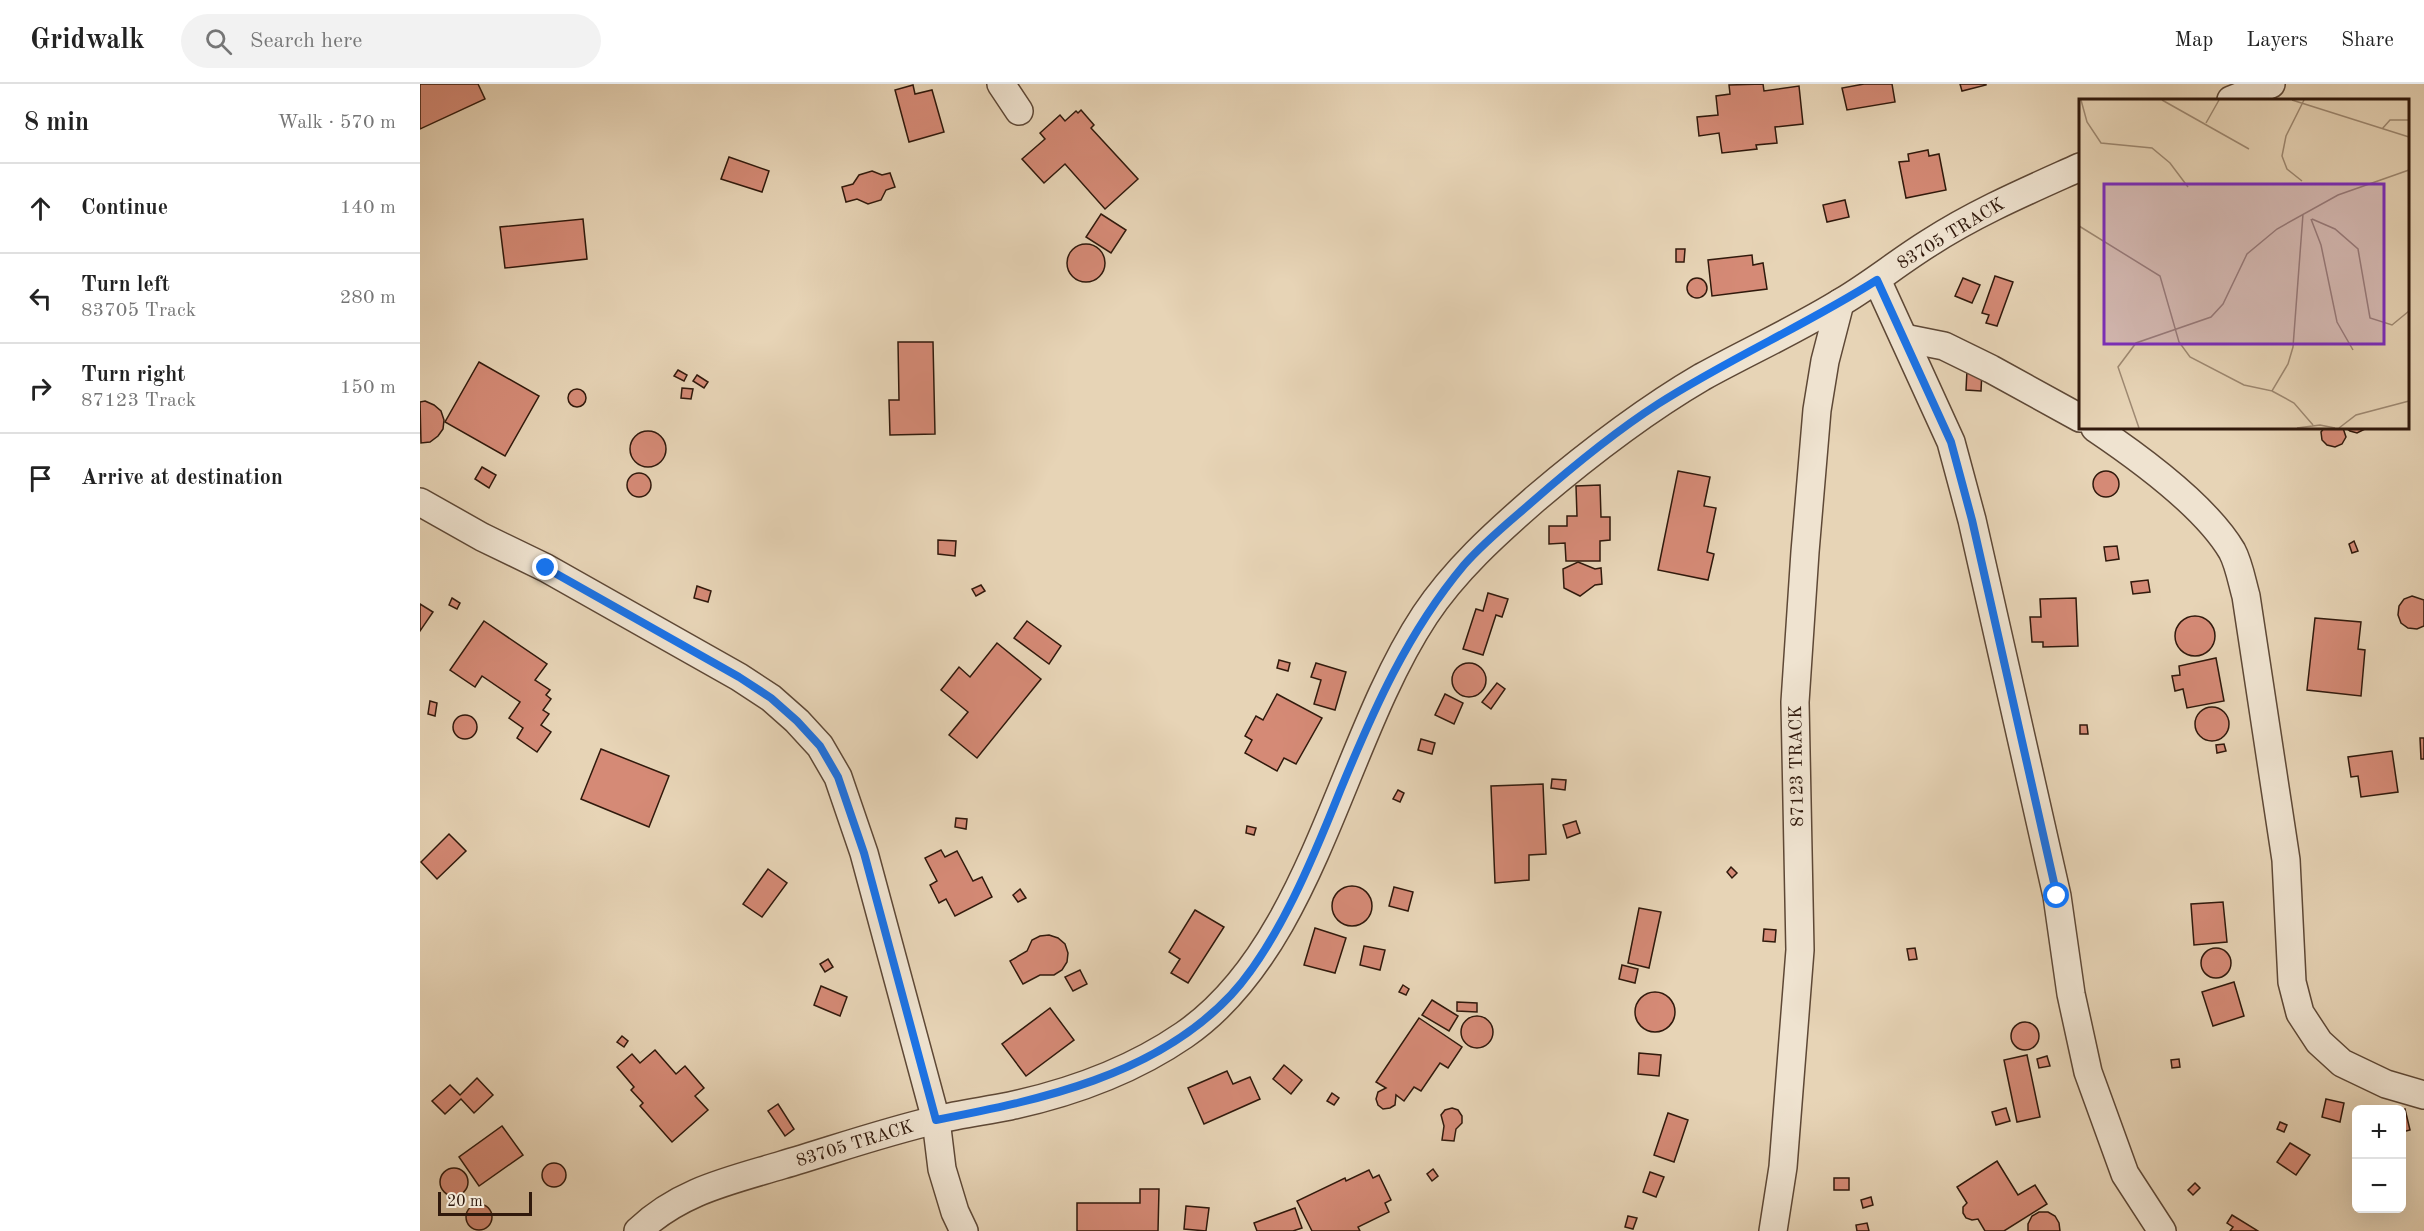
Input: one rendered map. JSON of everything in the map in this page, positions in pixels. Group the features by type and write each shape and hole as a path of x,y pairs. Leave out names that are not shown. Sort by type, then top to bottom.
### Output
{"street":[{"path":"1001,84 1019,111"},
{"path":"2234,99 2271,84"},
{"name":"83705 TRACK","path":"638,1231 649,1220 695,1191 936,1120 1012,1106 1058,1094 1141,1060 1184,1035 1230,996 1269,941 1291,901 1329,819 1371,716 1404,650 1426,614 1467,562 1549,487 1616,433 1705,376 1840,303 1929,243 1990,208 2079,167"},
{"path":"1877,280 1951,442 1972,520 2057,896 2071,994 2088,1072 2125,1174 2162,1231"},
{"name":"87123 TRACK","path":"1773,1231 1783,1167 1800,950 1795,702 1805,552 1817,410 1825,361 1840,303"},
{"path":"1904,338 1944,346 2068,409 2079,417"},
{"path":"2096,429 2132,453 2172,487 2221,534 2234,554 2246,596 2284,849 2292,982 2300,1013 2319,1042 2342,1063 2386,1084 2424,1095"},
{"path":"420,502 482,537 546,568 739,677 771,698 820,746 838,777 857,831 936,1120 942,1169 955,1212 964,1231"}],"building":[{"path":"420,84 478,84 485,99 420,129"},
{"path":"1763,84 1764,91 1799,86 1803,124 1775,127 1777,143 1756,145 1757,149 1722,153 1719,133 1699,136 1697,117 1718,115 1716,96 1730,94 1729,85"},
{"path":"1864,84 1892,84 1895,102 1847,110 1842,88"},
{"path":"1960,84 1986,84 1986,85 1962,91"},
{"path":"913,85 915,94 932,90 944,132 909,142 895,90"},
{"path":"1081,110 1094,125 1091,128 1138,179 1105,209 1065,164 1044,183 1022,159 1045,139 1040,133 1060,115 1065,121 1076,111 1078,113"},
{"path":"1928,150 1929,156 1939,154 1946,190 1906,198 1899,162 1909,161 1908,154"},
{"path":"729,157 769,171 762,192 721,179"},
{"path":"872,171 882,175 890,173 895,187 886,190 881,200 868,204 857,199 846,202 842,187 853,184 859,175"},
{"path":"1845,200 1849,217 1827,222 1823,205"},
{"path":"1101,214 1126,230 1111,253 1086,237"},
{"path":"583,219 587,259 505,268 500,227"},
{"path":"1086,244 1100,249 1105,263 1100,277 1086,282 1072,277 1067,263 1072,249"},
{"path":"1676,249 1685,249 1684,262 1676,262"},
{"path":"1752,255 1753,265 1763,263 1767,289 1712,296 1708,260"},
{"path":"1995,276 2013,282 1997,326 1986,323 1989,315 1982,313"},
{"path":"1693,278 1701,278 1707,284 1707,292 1701,298 1693,298 1687,292 1687,284"},
{"path":"1963,278 1980,285 1972,303 1955,296"},
{"path":"898,342 933,342 935,434 890,435 889,400 899,400"},
{"path":"479,362 539,396 505,456 445,422"},
{"path":"678,370 687,375 684,381 674,376"},
{"path":"1967,370 1982,371 1981,391 1966,390"},
{"path":"697,375 708,382 704,388 693,381"},
{"path":"682,388 693,389 691,399 681,398"},
{"path":"577,389 583,392 586,398 583,404 577,407 571,404 568,398 571,392"},
{"path":"425,401 441,411 444,420 443,429 438,436 430,442 421,443 420,402"},
{"path":"2323,429 2343,429 2346,437 2342,444 2335,447 2327,445 2322,440 2321,432"},
{"path":"2347,429 2365,429 2357,433"},
{"path":"648,431 661,436 666,449 661,462 648,467 635,462 630,449 635,436"},
{"path":"482,467 496,475 489,488 475,479"},
{"path":"1678,471 1710,477 1704,506 1716,508 1707,552 1714,554 1708,580 1658,570"},
{"path":"2106,471 2115,475 2119,484 2115,493 2106,497 2097,493 2093,484 2097,475"},
{"path":"639,473 644,474 650,480 650,490 644,496 639,497 634,496 628,490 627,485 628,480 634,474"},
{"path":"1600,485 1601,517 1610,517 1610,540 1600,541 1600,561 1566,561 1565,543 1549,544 1549,526 1567,526 1567,516 1577,516 1576,486"},
{"path":"938,540 956,541 955,556 938,554"},
{"path":"2354,541 2358,551 2352,553 2349,544"},
{"path":"2117,546 2119,559 2106,561 2104,547"},
{"path":"1578,562 1595,569 1601,568 1602,584 1595,585 1580,596 1564,588 1563,569"},
{"path":"2148,580 2150,592 2133,594 2131,582"},
{"path":"981,585 985,591 976,596 972,589"},
{"path":"697,586 711,591 708,602 694,598"},
{"path":"1488,593 1508,599 1502,617 1496,615 1483,655 1463,649 1476,609 1483,611"},
{"path":"2412,596 2424,600 2424,626 2417,629 2408,628 2401,623 2398,615 2399,606 2404,599"},
{"path":"452,598 460,603 457,609 449,605"},
{"path":"2076,598 2078,646 2043,647 2043,642 2032,642 2030,617 2041,617 2040,599"},
{"path":"420,604 433,612 420,631"},
{"path":"2195,616 2203,617 2209,622 2214,628 2214,644 2209,650 2203,655 2195,656 2187,655 2181,650 2176,644 2175,636 2176,628 2181,622 2187,617"},
{"path":"2315,618 2361,622 2358,649 2365,650 2361,696 2307,690"},
{"path":"484,621 547,664 535,680 550,690 546,695 551,699 543,710 549,714 541,725 551,732 537,752 517,738 523,728 509,718 520,702 482,676 475,687 450,670"},
{"path":"1027,621 1061,646 1049,664 1014,638"},
{"path":"997,643 1041,679 977,758 949,735 968,712 941,690 959,667 970,677"},
{"path":"2216,658 2224,701 2187,708 2183,689 2175,691 2172,676 2180,675 2179,666"},
{"path":"1279,660 1290,663 1288,671 1277,668"},
{"path":"1316,663 1346,672 1335,710 1314,704 1321,680 1311,677"},
{"path":"1469,663 1481,668 1486,680 1481,692 1469,697 1457,692 1452,680 1457,668"},
{"path":"1497,683 1505,689 1491,709 1482,702"},
{"path":"1277,694 1322,718 1296,764 1284,758 1277,771 1245,753 1252,740 1245,736 1256,716 1263,720"},
{"path":"1445,694 1463,703 1454,724 1435,715"},
{"path":"430,701 437,703 435,716 428,714"},
{"path":"2212,707 2224,712 2229,724 2224,736 2212,741 2200,736 2195,724 2200,712"},
{"path":"465,715 474,718 477,727 474,736 465,739 456,736 453,727 456,718"},
{"path":"2080,725 2087,725 2088,734 2080,734"},
{"path":"2420,738 2424,738 2424,759 2421,759"},
{"path":"1421,739 1435,743 1432,754 1418,750"},
{"path":"2224,744 2226,751 2217,753 2216,745"},
{"path":"601,749 669,776 649,827 581,799"},
{"path":"2392,751 2398,792 2361,797 2358,776 2351,777 2348,757"},
{"path":"1552,779 1566,780 1565,790 1551,788"},
{"path":"1543,784 1546,854 1529,855 1529,880 1495,883 1491,786"},
{"path":"1398,790 1404,793 1400,802 1393,799"},
{"path":"956,818 967,819 966,829 955,827"},
{"path":"1576,821 1580,833 1567,838 1563,825"},
{"path":"1247,826 1256,828 1254,835 1246,833"},
{"path":"449,834 466,851 437,879 421,862"},
{"path":"941,850 945,857 957,851 973,881 982,877 992,897 955,916 946,899 939,903 930,885 937,881 925,858"},
{"path":"1731,867 1737,873 1732,878 1727,872"},
{"path":"768,869 787,883 762,917 743,904"},
{"path":"1352,886 1360,887 1366,892 1371,898 1371,914 1366,920 1360,925 1352,926 1344,925 1338,920 1333,914 1332,906 1333,898 1338,892 1344,887"},
{"path":"1394,887 1413,892 1408,911 1389,906"},
{"path":"1020,889 1026,898 1018,902 1013,895"},
{"path":"2223,902 2227,942 2194,945 2191,904"},
{"path":"1639,908 1661,912 1649,968 1628,963"},
{"path":"1195,910 1224,927 1188,983 1171,973 1180,959 1169,952"},
{"path":"1315,928 1346,938 1335,973 1304,965"},
{"path":"1764,929 1776,930 1775,942 1763,941"},
{"path":"1049,935 1065,944 1068,953 1067,962 1062,970 1054,975 1040,975 1023,984 1010,961 1027,951 1032,940"},
{"path":"1364,946 1385,950 1380,970 1360,965"},
{"path":"1915,948 1917,959 1909,960 1907,949"},
{"path":"2216,948 2227,952 2231,963 2227,974 2216,978 2205,974 2201,963 2205,952"},
{"path":"828,959 833,967 825,972 820,964"},
{"path":"1622,965 1638,969 1635,983 1619,979"},
{"path":"1080,970 1087,984 1073,991 1065,977"},
{"path":"2234,982 2244,1016 2213,1026 2202,992"},
{"path":"1403,985 1409,989 1406,995 1399,992"},
{"path":"821,986 847,997 840,1016 814,1005"},
{"path":"1655,992 1669,998 1675,1012 1669,1026 1655,1032 1641,1026 1635,1012 1641,998"},
{"path":"1432,1000 1458,1016 1449,1031 1422,1015"},
{"path":"1457,1002 1477,1003 1477,1012 1457,1011"},
{"path":"1050,1008 1074,1040 1026,1076 1002,1044"},
{"path":"1477,1016 1488,1021 1493,1032 1488,1043 1477,1048 1466,1043 1461,1032 1466,1021"},
{"path":"1419,1018 1462,1047 1448,1068 1440,1063 1421,1091 1414,1087 1404,1101 1396,1095 1395,1105 1383,1109 1378,1105 1376,1099 1378,1092 1386,1088 1376,1082"},
{"path":"2025,1022 2035,1026 2039,1036 2035,1046 2025,1050 2015,1046 2011,1036 2015,1026"},
{"path":"622,1036 628,1041 624,1047 617,1042"},
{"path":"655,1050 676,1074 685,1066 704,1088 695,1096 708,1110 672,1142 640,1106 643,1103 631,1090 634,1087 617,1067 632,1054 640,1063"},
{"path":"1639,1053 1661,1055 1659,1076 1638,1074"},
{"path":"2027,1055 2040,1117 2017,1122 2004,1060"},
{"path":"2047,1056 2050,1066 2039,1068 2037,1059"},
{"path":"2179,1059 2180,1067 2172,1068 2171,1060"},
{"path":"1284,1065 1302,1080 1291,1094 1273,1079"},
{"path":"1227,1071 1233,1084 1250,1077 1260,1099 1204,1124 1188,1088"},
{"path":"477,1078 493,1095 474,1113 461,1099 445,1114 432,1101 450,1085 460,1095"},
{"path":"1332,1093 1339,1098 1334,1105 1327,1101"},
{"path":"2326,1099 2344,1103 2340,1122 2322,1117"},
{"path":"778,1104 794,1129 785,1136 768,1111"},
{"path":"1452,1108 1458,1110 1462,1116 1462,1123 1456,1129 1454,1141 1442,1140 1444,1126 1441,1115 1445,1110"},
{"path":"2006,1108 2010,1121 1996,1125 1992,1112"},
{"path":"1668,1113 1688,1120 1674,1162 1654,1155"},
{"path":"2406,1113 2410,1130 2406,1131"},
{"path":"2280,1122 2287,1125 2284,1132 2277,1129"},
{"path":"502,1126 523,1155 479,1186 459,1157"},
{"path":"2290,1143 2310,1155 2296,1175 2277,1162"},
{"path":"1997,1161 2018,1195 2035,1185 2047,1204 2004,1231 1985,1231 1978,1219 1966,1218 1963,1207 1967,1203 1957,1187"},
{"path":"554,1163 559,1164 565,1170 565,1180 559,1186 554,1187 549,1186 543,1180 542,1175 543,1170 549,1164"},
{"path":"454,1168 464,1172 468,1182 464,1192 454,1196 444,1192 440,1182 444,1172"},
{"path":"1433,1169 1438,1176 1432,1181 1427,1174"},
{"path":"1369,1170 1373,1178 1379,1175 1391,1200 1385,1203 1389,1212 1358,1227 1360,1231 1312,1231 1297,1201 1345,1178 1346,1181"},
{"path":"1650,1172 1664,1177 1656,1197 1643,1192"},
{"path":"1834,1178 1849,1178 1849,1190 1834,1190"},
{"path":"2195,1183 2200,1188 2193,1195 2188,1190"},
{"path":"1140,1189 1159,1189 1158,1231 1077,1231 1077,1203 1140,1203"},
{"path":"1871,1197 1873,1205 1863,1208 1861,1200"},
{"path":"479,1204 488,1208 492,1217 488,1226 479,1230 470,1226 466,1217 470,1208"},
{"path":"1186,1206 1209,1208 1206,1231 1184,1229"},
{"path":"1295,1208 1302,1228 1293,1231 1257,1231 1254,1223"},
{"path":"2039,1212 2048,1212 2055,1216 2060,1231 2028,1231 2028,1224 2032,1216"},
{"path":"2232,1215 2258,1231 2230,1231 2233,1227 2227,1223"},
{"path":"1628,1216 1637,1218 1633,1229 1625,1227"},
{"path":"1867,1223 1869,1231 1857,1231 1856,1225"}],"route":[{"path":"546,568 739,677 771,698 820,746 838,777 864,853 936,1120 1012,1106 1058,1094 1141,1060 1184,1035 1230,996 1269,941 1291,901 1329,819 1371,716 1404,650 1426,614 1446,588 1467,562 1502,528 1616,433 1658,404 1877,280 1951,442 1972,520 2057,896"}]}
